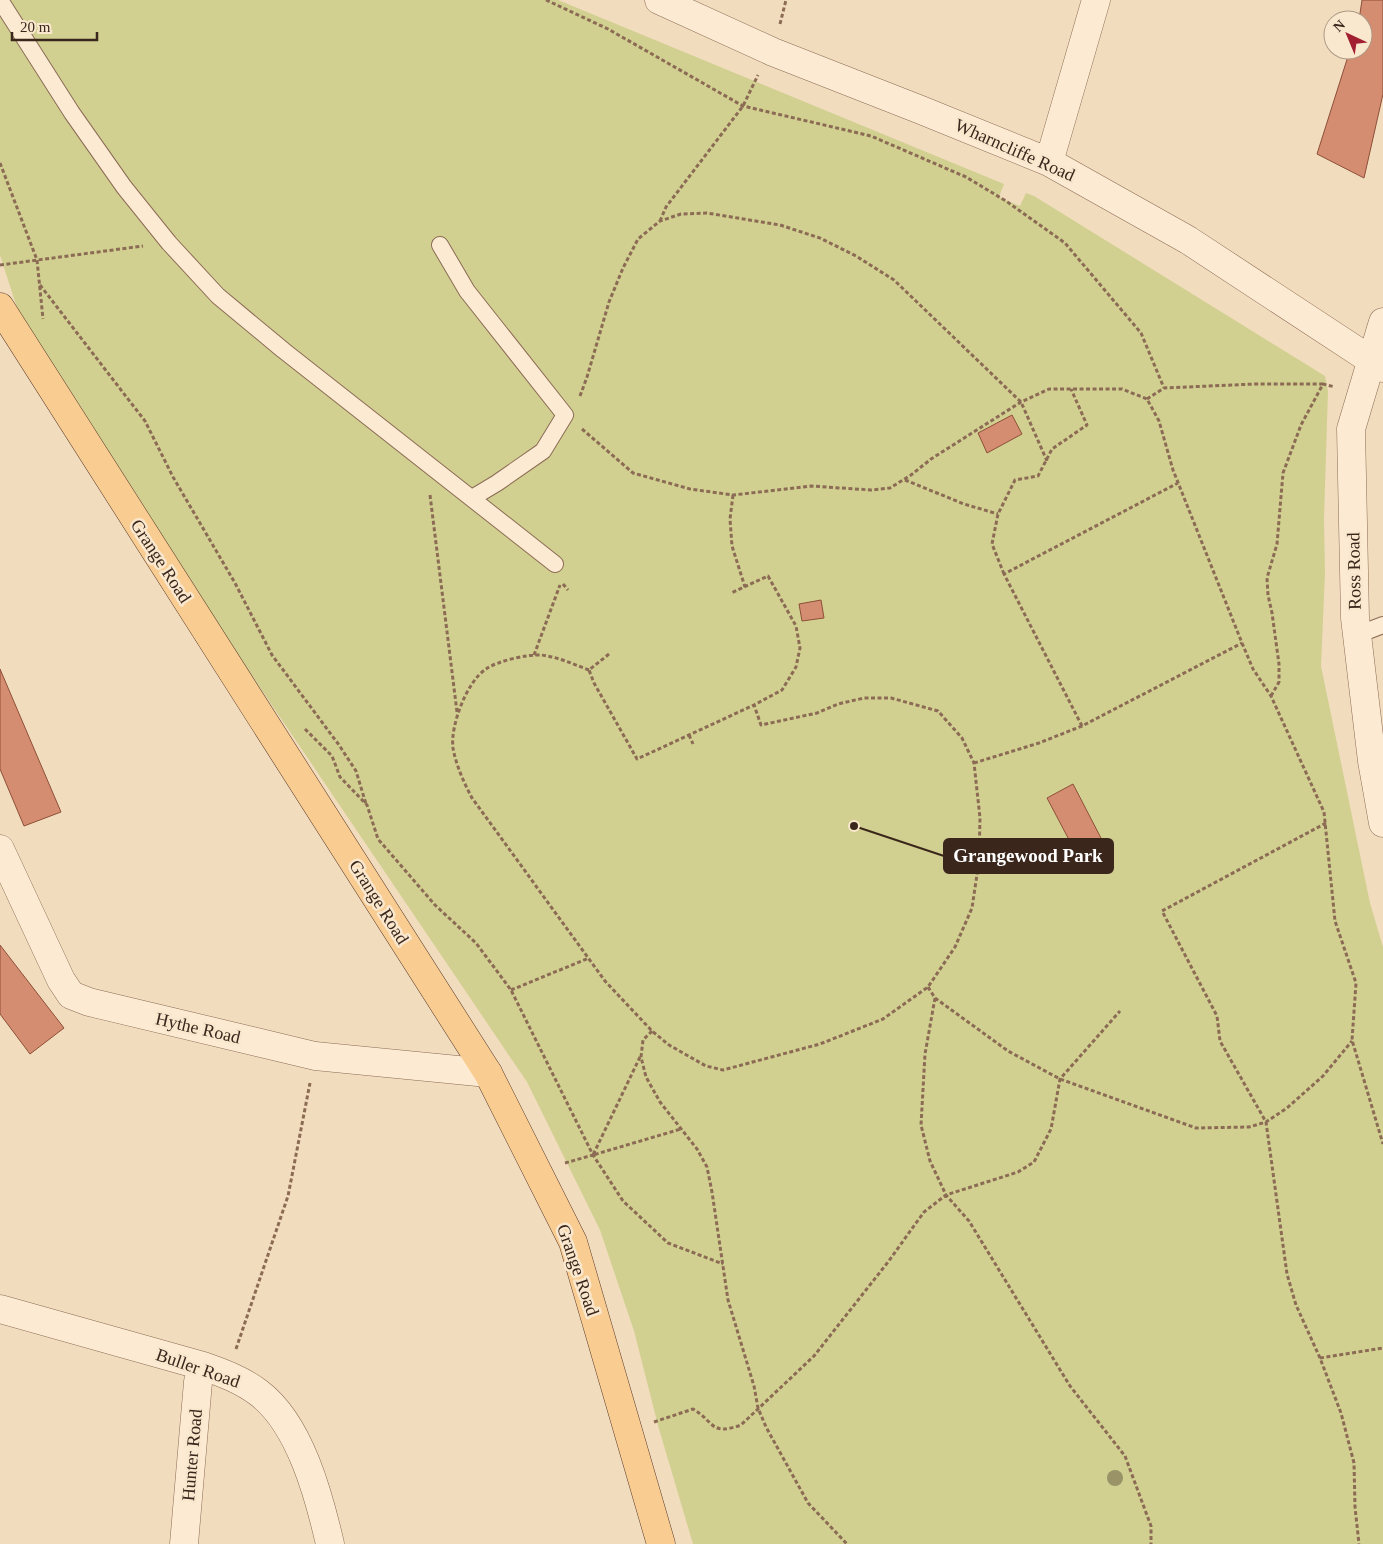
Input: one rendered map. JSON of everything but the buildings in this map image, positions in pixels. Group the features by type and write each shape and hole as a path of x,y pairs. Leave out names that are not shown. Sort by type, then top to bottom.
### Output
{"main road":[{"name":"Grange Road","path":"0,307 488,1073 573,1242 661,1544"}],"street":[{"name":"Wharncliffe Road","path":"659,0 772,52 1049,162 1188,240 1378,364"},
{"path":"1049,162 1096,0"},
{"name":"Ross Road","path":"1383,322 1378,364 1361,396 1351,429 1355,618 1372,761 1383,823"},
{"name":"Hythe Road","path":"0,849 61,980 71,995 89,1002 315,1056 488,1073"},
{"name":"Buller Road","path":"0,1309 215,1371 260,1394 281,1414 305,1460 330,1544"},
{"name":"Hunter Road","path":"184,1544 198,1382 215,1371"}],"lane":[{"path":"0,0 72,113 124,187 169,243 218,296 283,350 555,564"},
{"path":"440,245 467,291 565,415 543,451 472,498"},
{"path":"1358,635 1383,625"}],"path":[{"path":"546,0 608,29 742,106 871,136 966,177 1006,201 1065,243 1071,250 1141,334 1164,388"},
{"path":"660,222 666,207 742,106 754,81"},
{"path":"0,163 37,260 44,328"},
{"path":"1047,461 1021,402 894,280 856,256 827,242 780,225 706,213 681,214 660,222 638,239 609,302 579,398 565,415 633,473 690,489 732,495 811,486 871,490 890,488 904,480 931,459 1021,402 1049,389 1122,389 1147,398 1159,420 1178,484 1253,669 1271,696 1324,812 1335,920 1356,983 1352,1040 1383,1144"},
{"path":"0,265 169,243"},
{"path":"40,284 145,421 173,477 235,583 272,655 340,745 356,771 378,839 435,905 476,943 511,990 593,1155 623,1201 668,1243 723,1264"},
{"path":"1147,398 1164,388 1326,383 1361,396"},
{"path":"1271,696 1278,682 1279,664 1267,578 1278,544 1283,473 1301,425 1323,384"},
{"path":"1071,388 1087,424 1052,449 1038,476 1015,480 998,514 992,544 1004,574 1082,726"},
{"path":"426,462 457,713 453,747 462,778 472,798 605,980 652,1031 669,1045 706,1066 723,1070 820,1044 883,1020 928,987 955,946 972,908 978,861 980,818 974,763 962,738 938,711 891,698 864,698 838,704 817,713 761,725 754,706"},
{"path":"904,480 964,504 998,514"},
{"path":"1004,574 1178,484"},
{"path":"732,495 730,519 732,546 745,587"},
{"path":"534,655 561,581 555,564"},
{"path":"457,713 473,682 486,668 513,658 534,655 560,659 589,670 594,683 637,759 754,706 782,690 796,667 800,648 796,626 768,576 731,593"},
{"path":"974,763 1039,743 1082,726 1242,643"},
{"path":"589,670 609,654"},
{"path":"304,729 332,756 340,777 367,805"},
{"path":"689,735 692,744"},
{"path":"1326,823 1162,911 1217,1016 1220,1041 1266,1122 1287,1274 1296,1305 1320,1358 1341,1413 1354,1463 1355,1507 1359,1544"},
{"path":"511,990 589,958"},
{"path":"928,987 935,998 1008,1051 1060,1079 1196,1128 1248,1127 1266,1122 1287,1108 1322,1076 1352,1040"},
{"path":"935,998 925,1054 921,1125 930,1162 946,1195 969,1221 1070,1386 1126,1456 1151,1526 1151,1544"},
{"path":"657,1421 693,1409 717,1428 726,1430 741,1425 814,1356 888,1262 924,1212 946,1195 1018,1172 1034,1162 1051,1129 1060,1079 1120,1010"},
{"path":"593,1155 641,1057 643,1040 652,1031"},
{"path":"215,1371 288,1196 315,1056"},
{"path":"641,1057 646,1077 660,1102 697,1149 707,1166 728,1300 754,1386 758,1408 766,1427 808,1503 848,1544"},
{"path":"593,1155 681,1129"},
{"path":"1320,1358 1383,1348"}],"shaded area":[{"path":"0,0 558,0 1004,184 999,197 1020,206 1026,193 1034,196 1325,376 1328,391 1324,519 1325,573 1321,666 1370,903 1383,947 1383,1544 693,1544 659,1429 634,1331 600,1230 527,1082 47,373 18,311 0,255"}],"place":[{"name":"Grangewood Park","path":"854,826"}]}
